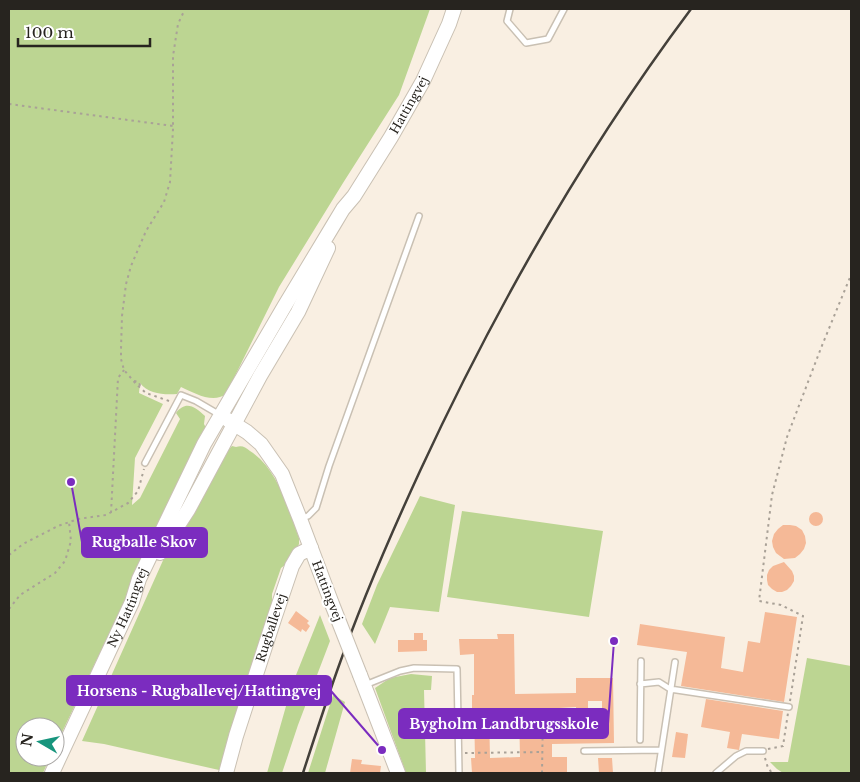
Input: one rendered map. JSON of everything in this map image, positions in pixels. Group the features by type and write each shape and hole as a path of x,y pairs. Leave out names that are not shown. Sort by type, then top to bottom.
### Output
{"street":[{"name":"Hattingvej","path":"398,773 282,474 261,444 220,415 343,209 354,196 391,137 423,81 454,9"},
{"name":"Hattingvej","path":"132,602 165,544 188,510 260,376 298,312 328,248 348,212 354,196"},
{"path":"234,424 231,415 232,409 271,338 284,307"},
{"name":"Ny Hattingvej","path":"52,773 132,602 139,579 204,444 220,415"},
{"name":"Rugballevej","path":"226,773 239,726 292,566 300,554 311,548"}],"lane":[{"path":"510,9 507,21 526,42 548,39 564,9"},
{"path":"300,519 308,516 316,508 332,457 419,216"},
{"path":"145,463 180,395 196,401 220,415"},
{"path":"640,740 641,661"},
{"path":"658,773 674,662"},
{"path":"362,680 414,668 457,669 460,773"},
{"path":"640,684 659,682 670,689 789,707"},
{"path":"584,751 661,750"},
{"path":"716,773 736,756 746,751 763,751"}],"path":[{"path":"176,403 146,393 141,389 124,370 121,350 122,316 130,266 146,231 164,202 170,182 173,126 173,56 178,24 185,9"},
{"path":"9,104 173,126"},
{"path":"772,773 768,768 763,751 783,746 803,616 781,605 759,601 772,495 787,437 851,275"},
{"path":"111,513 118,378 124,370"},
{"path":"9,555 23,544 58,526 78,519 106,515 128,503 138,491 145,463"},
{"path":"9,609 20,595 55,573 65,561 71,541 68,522"},
{"path":"542,773 543,710"},
{"path":"459,753 542,752"}],"green space":[{"path":"9,9 430,9 399,95 279,287 226,394 221,397 209,398 181,387 177,394 162,394 152,392 140,383 139,393 163,404 135,458 132,505 140,498 180,419 176,413 187,406 198,410 205,416 204,424 206,428 203,434 201,434 200,438 202,439 65,726 65,717 15,717 15,767 46,767 43,773 9,773"},
{"path":"232,446 247,448 268,468 286,502 299,538 299,544 289,562 281,568 272,594 272,607 219,770 104,744 82,741 165,556 185,529"},
{"path":"420,496 455,505 439,612 390,607 375,644 362,624 377,585"},
{"path":"462,511 603,531 589,617 447,597"},
{"path":"320,615 330,641 282,773 267,773 292,685"},
{"path":"807,658 851,666 851,773 783,773 770,762 788,762"},
{"path":"411,674 432,676 431,690 424,690 426,773 406,773 375,688 390,678"},
{"path":"333,695 345,702 325,773 308,773"}],"building":[{"path":"816,512 821,514 823,519 821,524 816,526 811,524 809,519 811,514"},
{"path":"783,525 796,526 802,530 805,536 806,543 804,549 795,558 784,559 776,553 773,547 774,534"},
{"path":"784,562 792,571 794,581 787,590 777,592 768,585 767,575 773,566"},
{"path":"296,611 309,621 307,623 310,626 306,632 302,629 301,632 288,623"},
{"path":"765,612 797,617 784,702 681,686 687,652 637,645 640,624 725,637 721,668 743,672 748,641 760,643"},
{"path":"414,633 423,633 423,640 427,640 427,651 398,652 398,640 414,640"},
{"path":"497,634 514,634 515,694 576,693 576,678 613,678 614,743 552,744 552,757 567,757 567,773 472,773 471,758 475,758 474,710 472,710 474,654 460,655 459,639 498,639","holes":["588,701 602,701 602,731 588,731","576,707 577,732 560,732 559,708","519,709 520,757 490,758 489,710"]},
{"path":"706,699 783,711 779,739 742,734 739,750 727,748 730,732 701,727"},
{"path":"676,732 688,734 685,758 672,757"},
{"path":"598,758 612,758 613,773 599,773"},
{"path":"352,759 362,760 361,764 381,766 380,773 350,773"}],"railway":[{"path":"303,773 337,671 376,570 420,471 479,351 510,291 578,175 652,63 691,9"}],"place":[{"name":"Rugballe Skov","path":"71,482"},
{"name":"Bygholm Landbrugsskole","path":"614,641"},
{"name":"Horsens - Rugballevej/Hattingvej","path":"382,750"}]}
